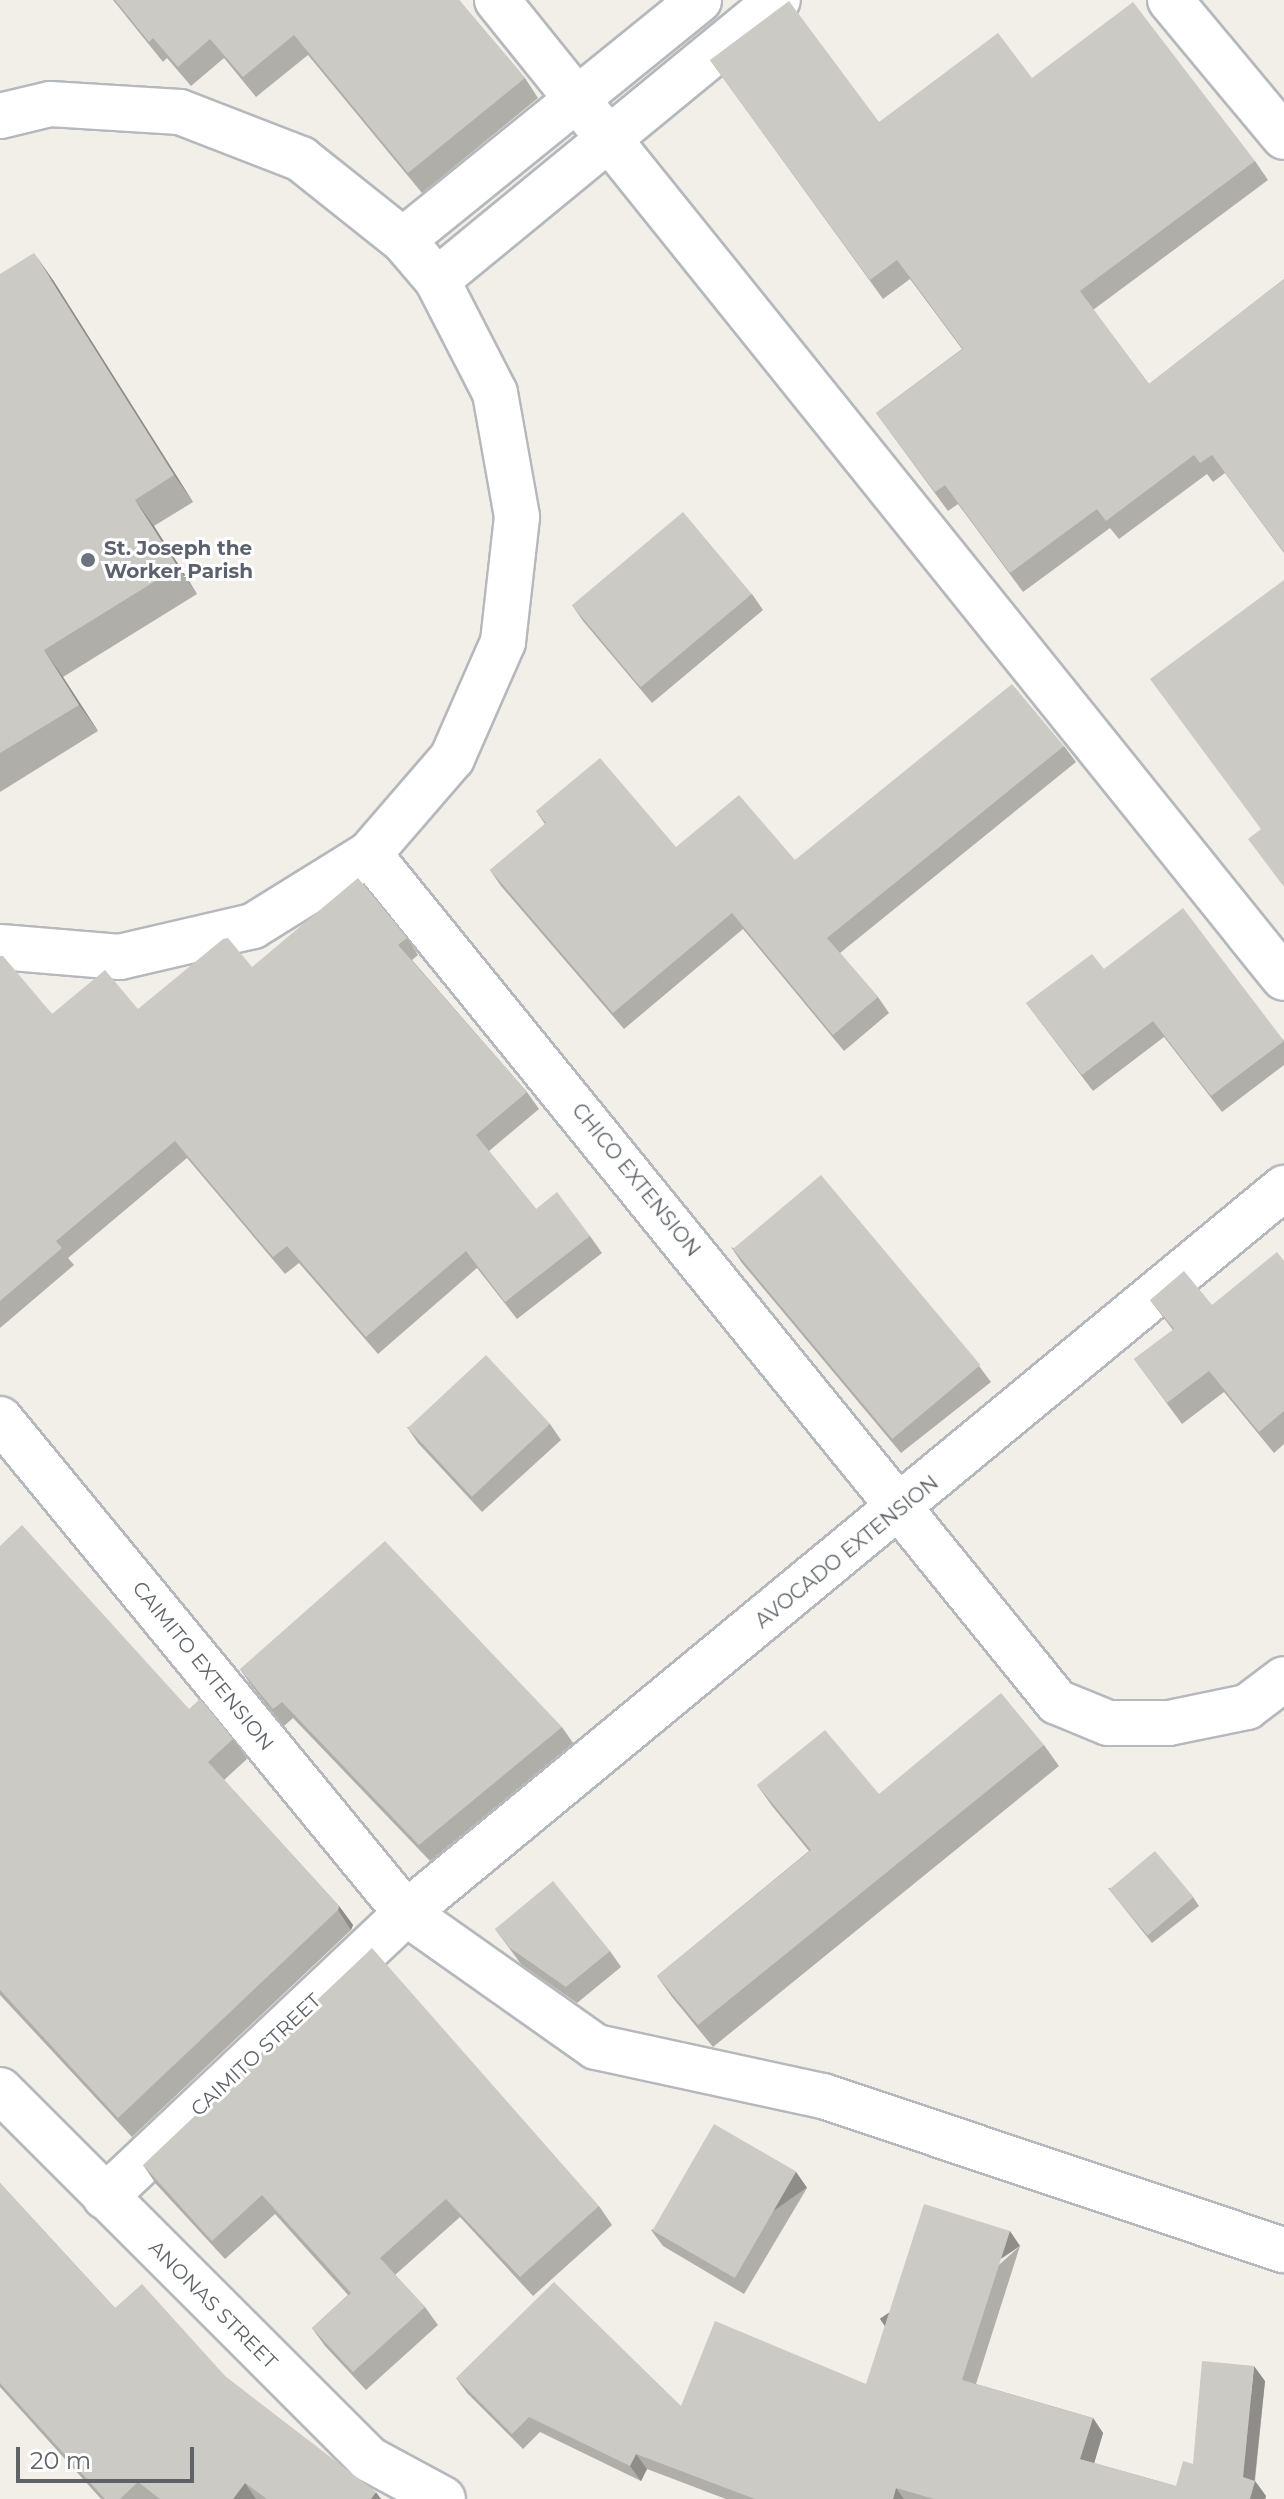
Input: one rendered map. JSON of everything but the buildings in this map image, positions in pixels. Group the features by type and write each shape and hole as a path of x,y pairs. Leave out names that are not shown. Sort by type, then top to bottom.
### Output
{"street":[{"path":"497,0 609,135 1284,978"},
{"path":"403,240 580,101 699,0"},
{"path":"437,280 609,135 778,0"},
{"path":"1170,0 1284,137"},
{"path":"0,116 50,104 180,112 301,159 403,240 437,280 495,393 517,517 503,642 452,758 369,854 253,926 120,957 0,947"},
{"name":"CHICO EXTENSION","path":"369,854 903,1507 1057,1702 1108,1723 1169,1723 1247,1707 1284,1679"},
{"name":"AVOCADO EXTENSION","path":"406,1913 903,1507 1284,1188"},
{"name":"CAIMITO EXTENSION","path":"0,1419 406,1913 596,2047 823,2096 1284,2250"},
{"name":"CAIMITO STREET","path":"105,2197 406,1913"},
{"name":"ANONAS STREET","path":"0,2090 369,2459 443,2499"}],"place":[{"name":"St. Joseph the Worker Parish","path":"88,560"}]}
